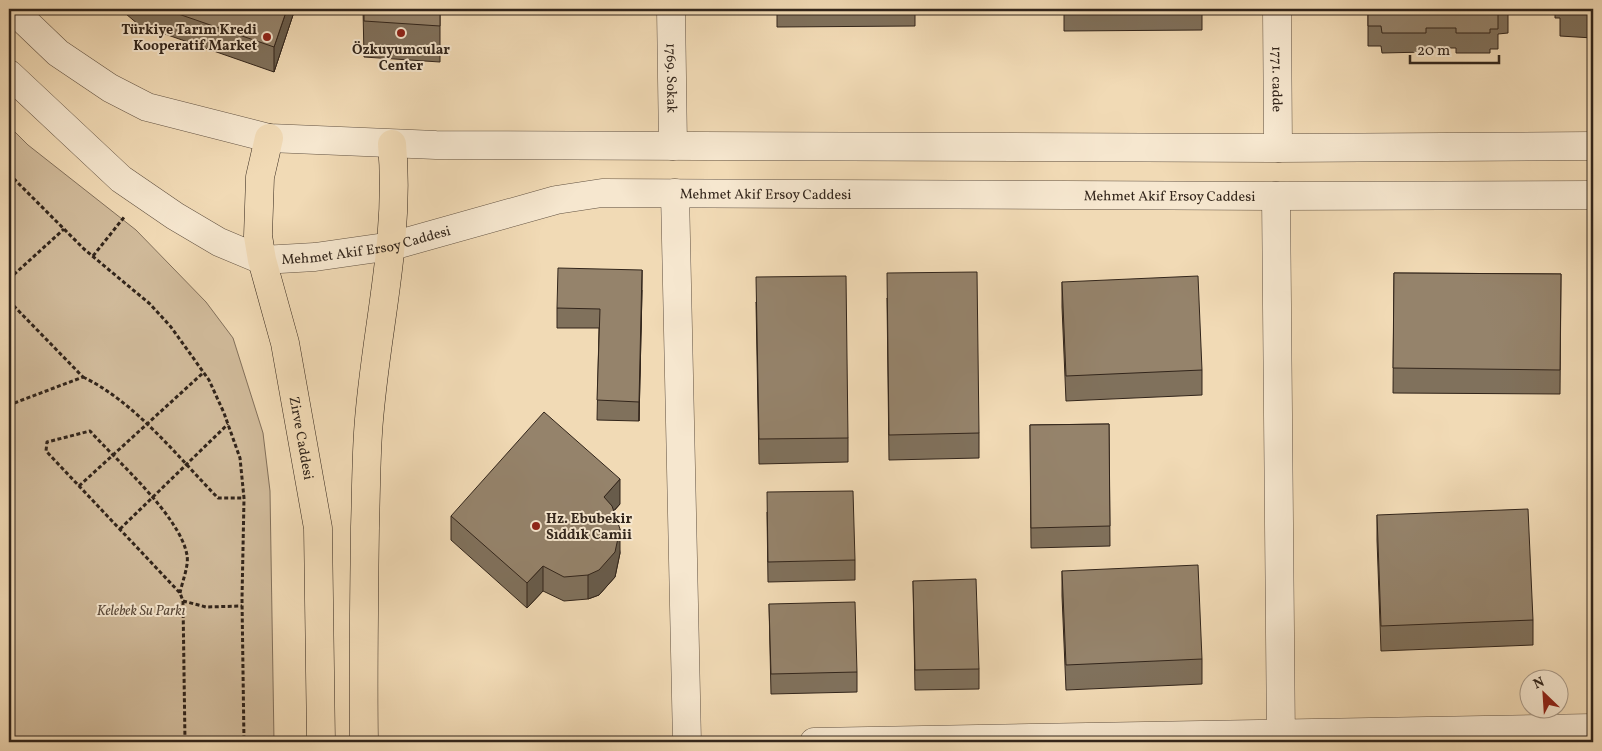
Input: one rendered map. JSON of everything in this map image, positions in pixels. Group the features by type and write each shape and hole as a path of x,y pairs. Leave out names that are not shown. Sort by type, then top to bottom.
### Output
{"main road":[{"name":"Zirve Caddesi","path":"269,138 260,177 258,236 262,260 285,344 318,528 321,742"},
{"path":"364,742 362,653 368,432 380,327 392,246 396,188 392,144"}],"street":[{"path":"12,9 58,53 110,88 139,103 195,121 269,138 392,144 673,146 1278,148 1593,146"},
{"name":"1769. Sokak","path":"670,9 673,146"},
{"name":"1771. cadde","path":"1276,9 1278,148"},
{"name":"Mehmet Akif Ersoy Caddesi","path":"9,74 121,179 175,216 219,242 262,260 315,257 392,246 556,200 602,193 1276,196 1593,195"},
{"path":"675,193 687,742"},
{"path":"1276,196 1281,738"},
{"path":"814,742 1281,738 1593,728"}],"path":[{"path":"9,174 93,256 150,304 170,326 209,380 228,424 240,458 244,498 242,606 244,742"},
{"path":"93,256 143,194"},
{"path":"9,279 64,229"},
{"path":"9,301 82,377 105,387 146,425 218,498 244,498"},
{"path":"79,486 204,372"},
{"path":"9,405 82,377"},
{"path":"120,530 154,499 228,424"},
{"path":"180,593 187,557 181,538 154,499 126,467 90,431 47,442 46,450 180,593 183,601 185,742"},
{"path":"183,601 206,607 242,606"}],"green space":[{"name":"Kelebek Su Parkı","path":"9,126 28,145 136,230 206,302 233,338 263,433 270,491 274,742 9,742"}],"building":[{"path":"164,9 287,9 274,47"},
{"path":"364,9 440,9 440,26 364,21"},
{"path":"1368,9 1508,9 1508,13 1498,14 1498,29 1490,29 1490,33 1456,33 1456,28 1426,28 1426,33 1382,33 1381,26 1368,26"},
{"path":"1561,9 1593,9 1593,13 1560,11"},
{"path":"558,268 642,270 639,402 597,400 600,309 557,308"},
{"path":"977,272 979,433 889,435 887,273"},
{"path":"1394,273 1561,274 1560,370 1393,368"},
{"path":"846,276 848,438 759,439 756,277"},
{"path":"1198,276 1202,370 1066,376 1062,282"},
{"name":"Hz. Ebubekir Sıddık Camii","path":"544,412 620,479 604,497 612,506 620,529 615,552 599,570 588,575 564,577 543,566 527,583 451,516"},
{"path":"1109,424 1110,526 1031,528 1030,425"},
{"path":"853,491 855,560 768,562 767,492"},
{"path":"1528,509 1533,620 1381,626 1377,515"},
{"path":"1198,565 1202,659 1066,665 1062,571"},
{"path":"976,579 979,669 915,670 913,581"},
{"path":"855,602 857,672 771,674 769,604"}],"place":[{"name":"Özkuyumcular Center","path":"401,33"},
{"name":"Türkiye Tarım Kredi Kooperatif Market","path":"267,37"},
{"name":"Hz. Ebubekir Sıddık Camii","path":"536,526"}]}
